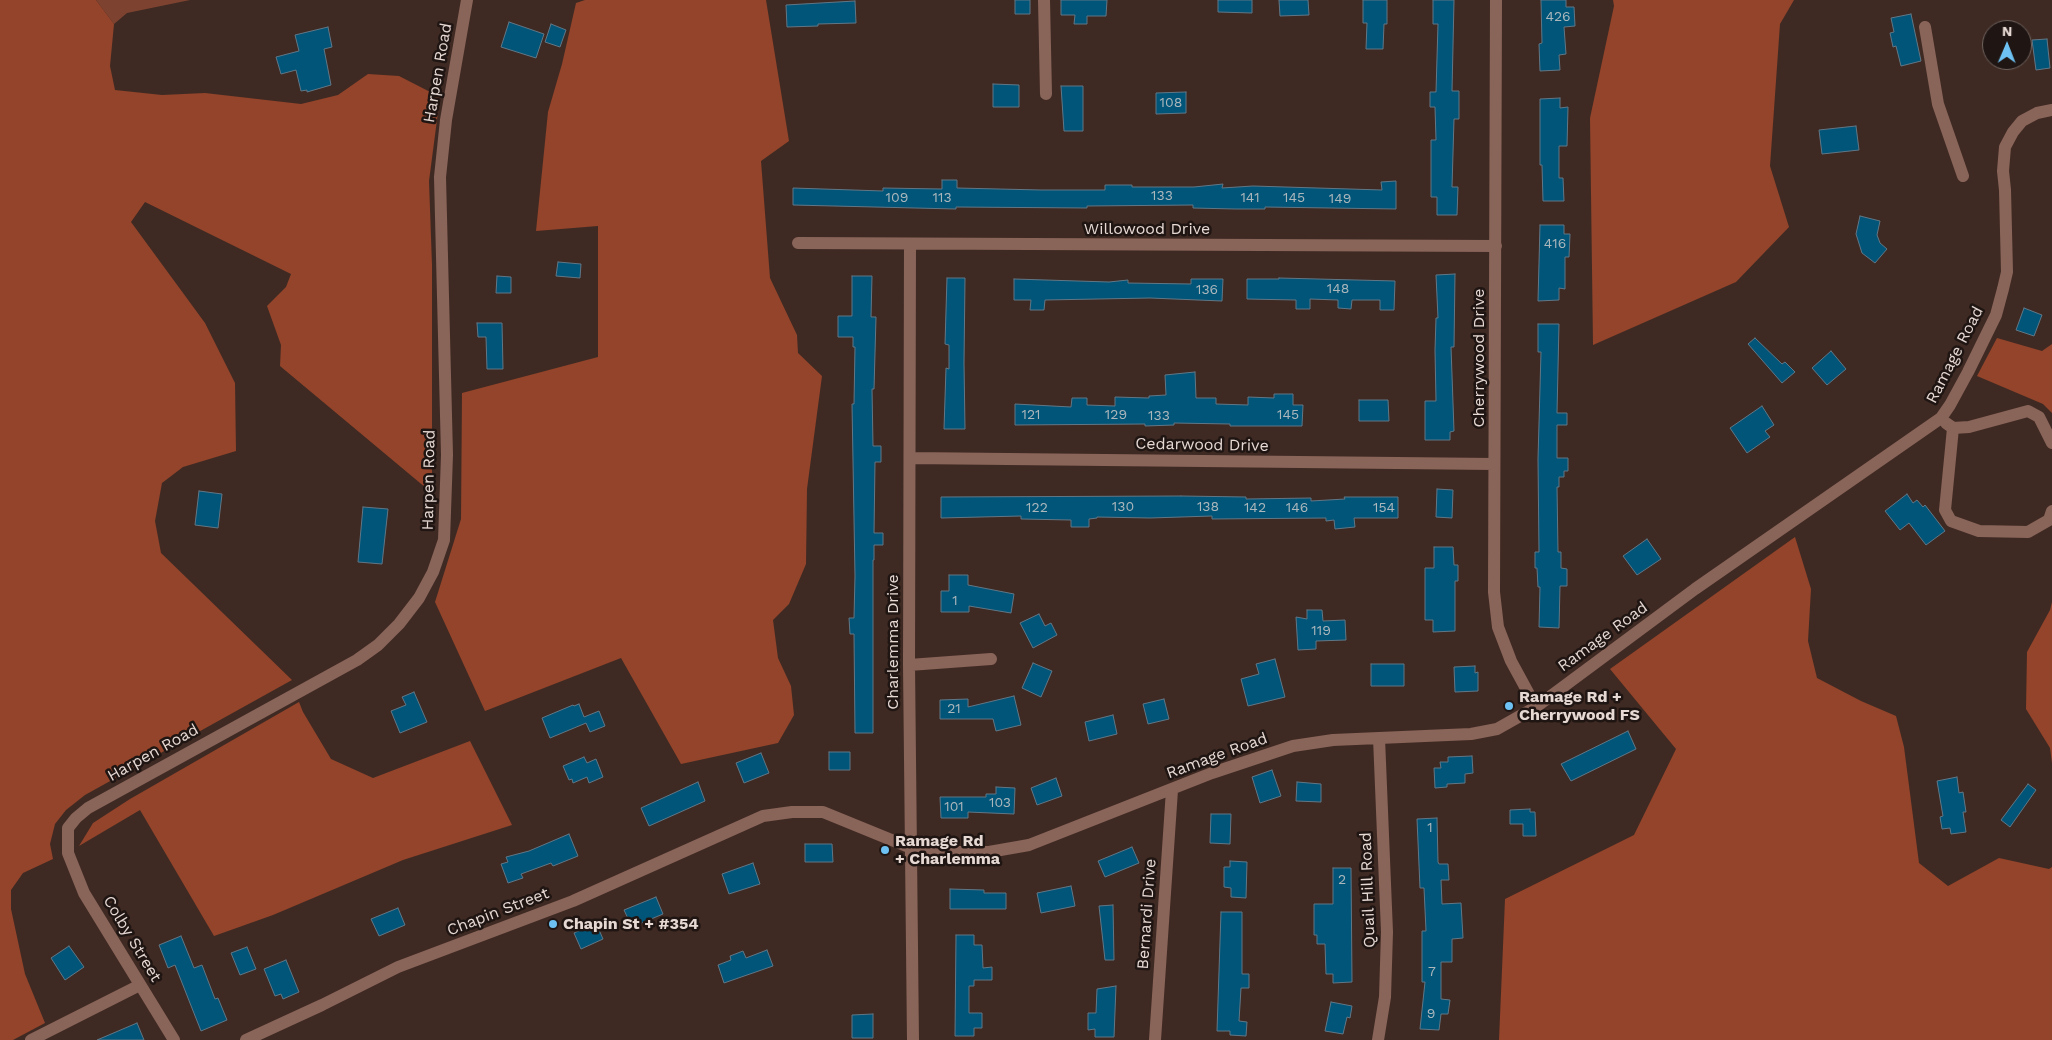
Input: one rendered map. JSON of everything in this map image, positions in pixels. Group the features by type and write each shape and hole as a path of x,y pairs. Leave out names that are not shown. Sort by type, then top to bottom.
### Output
{"street":[{"name":"Harpen Road","path":"68,853 68,828 88,808 357,660 378,645 419,598 433,572 444,540 447,455 440,177 446,120 467,0"},
{"path":"1044,0 1046,94"},
{"name":"Cherrywood Drive","path":"1496,0 1494,592 1498,627 1511,662 1536,706"},
{"path":"1925,27 1938,104 1964,176"},
{"name":"Ramage Road","path":"763,816 792,812 823,812 921,852 989,852 1029,845 1212,773 1293,746 1333,740 1472,734 1497,729 1536,706 1695,589 1941,418 1955,396 1988,332 1996,315 2003,289 2007,272 2003,171 2005,147 2013,132 2022,121 2037,113 2052,110"},
{"name":"Willowood Drive","path":"798,243 1496,246"},
{"name":"Charlemma Drive","path":"910,244 909,665 912,1040"},
{"path":"1941,418 1953,428 1969,427 2028,411 2039,417 2052,443"},
{"path":"1953,428 1945,510 1951,521 1979,531 2028,532 2049,520 2052,511"},
{"name":"Cedarwood Drive","path":"910,458 1494,464"},
{"path":"909,665 991,659"},
{"name":"Quail Hill Road","path":"1378,1040 1385,997 1387,932 1379,738"},
{"name":"Bernardi Drive","path":"1155,1040 1172,790"},
{"name":"Chapin Street","path":"246,1040 322,1006 398,967 573,901 763,816"},
{"name":"Colby Street","path":"68,853 84,893 174,1040"},
{"path":"31,1040 140,985"}],"shaded area":[{"path":"0,0 96,0 114,24 110,66 115,90 162,95 205,93 301,104 338,95 368,74 399,76 440,97 429,181 432,265 432,493 280,366 281,345 267,306 286,287 291,274 145,202 131,222 205,323 235,383 236,451 183,467 162,483 155,521 161,553 292,680 85,795 66,810 55,824 50,844 53,859 23,873 11,890 11,909 25,974 45,1023 13,1040 0,1040"},
{"path":"96,0 190,0 127,13 114,24"},
{"path":"585,0 766,0 789,141 761,161 770,278 797,335 798,353 822,376 807,489 806,564 789,604 773,620 778,658 791,686 794,715 778,743 681,764 621,658 485,711 435,602 461,519 462,393 598,357 598,226 536,231 548,112 562,64 576,3"},
{"path":"1613,0 1794,0 1780,24 1770,166 1789,227 1736,282 1593,345 1590,118 1614,6"},
{"path":"1997,338 2042,351 2052,344 2052,413 2043,404 1977,376"},
{"path":"1795,537 1811,589 1808,641 1817,678 1861,701 1896,716 1904,747 1919,863 1948,886 1999,858 2049,869 2052,867 2052,1040 1499,1040 1505,899 1634,835 1676,749 1610,669"},
{"path":"2052,602 2052,763 2050,748 2026,709 2027,652 2050,610"},
{"path":"299,702 331,759 373,778 470,741 512,825 403,860 273,915 214,936 140,810 79,846 93,823 130,799"}],"building":[{"path":"1015,0 1030,0 1030,14 1015,14"},
{"path":"1061,0 1107,0 1106,16 1087,16 1087,24 1074,24 1075,15 1061,15"},
{"path":"1218,0 1252,0 1252,13 1218,12"},
{"path":"1279,0 1308,0 1309,15 1280,16"},
{"path":"1363,0 1387,0 1387,24 1384,24 1383,49 1366,49 1367,23 1363,23"},
{"path":"1433,0 1454,0 1452,91 1459,91 1459,119 1454,119 1452,187 1458,187 1457,215 1437,215 1437,197 1431,197 1431,140 1436,140 1435,107 1430,107 1430,92 1436,92 1438,24 1433,24"},
{"path":"1541,0 1566,0 1566,7 1574,7 1575,26 1564,27 1566,54 1559,55 1560,70 1540,71 1539,44 1542,43"},
{"path":"855,1 856,23 787,27 786,5"},
{"path":"1911,14 1921,61 1901,66 1896,46 1893,47 1890,33 1894,32 1891,18"},
{"path":"509,22 544,34 536,58 501,47"},
{"path":"551,24 566,30 560,47 545,42"},
{"path":"328,27 332,47 324,49 331,85 307,92 307,90 301,91 296,70 281,74 276,57 299,51 295,35"},
{"path":"2047,39 2050,68 2036,70 2032,40"},
{"path":"993,84 1019,85 1019,107 993,107"},
{"path":"1061,86 1083,86 1083,131 1064,131"},
{"path":"1186,92 1186,113 1156,114 1156,93"},
{"path":"1560,98 1560,108 1568,107 1567,146 1559,146 1559,178 1563,178 1564,201 1543,201 1542,165 1540,165 1540,99"},
{"path":"1856,126 1859,150 1822,154 1819,130"},
{"path":"942,180 957,180 957,188 1041,190 1105,190 1105,185 1194,187 1223,184 1222,188 1253,186 1382,190 1381,182 1396,181 1396,209 1265,207 1265,209 1235,209 1193,208 1193,205 1087,206 1087,208 956,207 956,209 793,205 793,188 883,191 883,188 942,189"},
{"path":"1860,216 1880,221 1877,235 1880,243 1887,249 1875,263 1862,253 1856,234"},
{"path":"1540,225 1564,225 1564,234 1570,234 1569,257 1565,257 1565,289 1559,288 1559,300 1538,301"},
{"path":"558,262 581,264 580,278 556,276"},
{"path":"1455,274 1454,347 1451,347 1454,431 1450,432 1450,440 1425,440 1425,401 1436,401 1435,350 1436,318 1438,318 1436,275"},
{"path":"497,276 511,277 511,293 496,293"},
{"path":"852,276 872,276 871,317 876,317 874,389 872,389 873,446 881,446 881,462 875,462 874,533 883,533 883,545 874,545 873,560 873,733 855,733 854,634 850,634 849,618 854,618 855,576 852,404 854,404 855,347 853,347 853,337 838,337 838,316 852,316"},
{"path":"947,278 965,278 965,429 944,429 946,368 949,369 949,345 945,344"},
{"path":"1014,279 1109,282 1128,280 1128,283 1191,284 1191,279 1223,279 1222,301 1150,298 1045,300 1044,310 1030,310 1031,300 1014,300"},
{"path":"1247,279 1395,281 1394,310 1380,310 1380,300 1352,300 1351,309 1338,308 1338,300 1310,299 1310,309 1296,309 1296,300 1247,299"},
{"path":"2024,308 2042,315 2034,336 2016,330"},
{"path":"477,323 502,323 503,369 487,369 486,337 478,337"},
{"path":"1538,324 1559,324 1557,413 1567,413 1567,425 1557,425 1557,458 1568,458 1568,471 1564,471 1564,477 1559,477 1559,487 1557,487 1558,552 1561,552 1561,568 1567,569 1567,586 1560,586 1559,628 1539,627 1540,587 1538,587 1537,568 1535,568 1535,552 1539,552 1538,459 1541,352 1538,352"},
{"path":"1755,338 1782,364 1785,362 1795,372 1782,383 1748,344"},
{"path":"1831,351 1846,369 1827,385 1812,368"},
{"path":"1195,372 1196,398 1216,398 1216,404 1248,405 1248,397 1274,398 1274,394 1293,394 1293,405 1303,405 1302,426 1230,426 1230,424 1174,423 1174,425 1145,426 1145,424 1015,425 1015,404 1071,407 1072,398 1087,398 1087,405 1115,406 1115,397 1149,398 1149,396 1166,395 1165,375"},
{"path":"1359,400 1388,400 1389,421 1359,421"},
{"path":"1762,406 1774,425 1765,431 1770,437 1747,453 1730,428"},
{"path":"1437,489 1453,490 1452,518 1436,517"},
{"path":"199,491 222,494 218,528 195,525"},
{"path":"1907,494 1913,503 1917,500 1923,507 1925,505 1945,531 1926,545 1909,523 1900,530 1885,511"},
{"path":"941,497 1246,497 1246,499 1311,498 1311,501 1345,499 1344,497 1398,497 1398,518 1354,518 1355,527 1335,529 1334,520 1326,521 1326,518 1212,519 1212,516 1097,517 1089,519 1089,527 1071,527 1071,520 1021,519 1021,516 941,518"},
{"path":"363,507 388,509 382,564 358,562"},
{"path":"1647,539 1661,559 1637,575 1623,556"},
{"path":"1434,547 1453,547 1454,565 1458,565 1458,581 1455,581 1455,631 1433,632 1433,620 1425,620 1425,568 1434,568"},
{"path":"949,575 968,575 968,585 1014,594 1011,613 969,606 969,612 941,612 941,591 949,591"},
{"path":"1307,610 1322,610 1323,621 1345,620 1346,640 1316,641 1316,649 1298,650 1296,617 1307,619"},
{"path":"1039,614 1045,626 1051,623 1057,635 1033,648 1020,623"},
{"path":"1275,659 1285,697 1248,706 1241,679 1259,674 1256,664"},
{"path":"1033,663 1052,671 1041,697 1022,688"},
{"path":"1371,664 1404,664 1404,686 1371,686"},
{"path":"1475,666 1475,673 1478,672 1478,691 1455,692 1454,667"},
{"path":"414,692 427,722 400,733 391,711 406,705 402,697"},
{"path":"1014,696 1021,725 996,731 993,719 940,719 940,700 968,699 968,707"},
{"path":"1164,699 1169,719 1148,724 1143,704"},
{"path":"579,704 584,717 599,711 605,726 590,732 586,723 550,738 542,718"},
{"path":"1113,715 1117,734 1089,741 1085,722"},
{"path":"1628,731 1636,749 1571,781 1561,764"},
{"path":"829,752 850,752 850,770 829,770"},
{"path":"761,753 769,773 744,783 736,763"},
{"path":"1472,756 1473,773 1465,774 1465,783 1447,784 1447,787 1435,788 1434,768 1441,768 1440,762 1448,762 1448,757"},
{"path":"584,757 587,763 596,759 603,777 589,783 587,777 573,783 572,779 569,780 563,766"},
{"path":"1272,770 1281,796 1260,803 1252,777"},
{"path":"1957,777 1959,793 1963,792 1966,832 1951,834 1950,828 1942,829 1940,817 1943,816 1937,781"},
{"path":"1056,778 1062,796 1037,805 1031,788"},
{"path":"698,782 705,801 649,826 641,808"},
{"path":"1297,782 1321,784 1321,802 1296,801"},
{"path":"2028,784 2036,790 2010,827 2001,820"},
{"path":"996,787 1015,788 1014,814 968,812 968,818 941,818 940,797 986,797 986,794 996,794"},
{"path":"1530,809 1530,812 1535,812 1536,836 1523,836 1523,824 1510,824 1510,810"},
{"path":"1211,814 1231,814 1230,844 1210,843"},
{"path":"1437,818 1438,862 1439,864 1448,864 1449,880 1441,880 1442,904 1461,903 1463,938 1452,939 1452,962 1441,962 1441,999 1450,1000 1448,1014 1441,1014 1439,1030 1420,1029 1425,982 1422,982 1422,931 1426,931 1424,888 1420,888 1417,819"},
{"path":"569,834 578,856 553,866 551,863 521,874 523,878 508,883 501,864 508,862 506,857 529,851"},
{"path":"805,844 832,844 833,862 805,862"},
{"path":"1132,847 1139,863 1105,877 1098,861"},
{"path":"1230,861 1247,862 1246,898 1231,897 1231,888 1224,887 1224,867 1230,867"},
{"path":"753,863 760,884 729,894 722,874"},
{"path":"1333,868 1351,868 1352,982 1333,983 1333,974 1326,974 1325,944 1317,944 1317,935 1314,935 1314,904 1333,904"},
{"path":"1071,886 1075,906 1041,913 1037,893"},
{"path":"950,889 984,890 984,893 1006,893 1006,909 950,909"},
{"path":"656,897 663,914 632,927 624,910"},
{"path":"1113,905 1114,960 1105,960 1099,906"},
{"path":"398,908 405,925 379,936 371,919"},
{"path":"1221,912 1242,912 1242,974 1249,974 1249,988 1241,988 1239,1021 1247,1022 1246,1036 1230,1035 1230,1031 1217,1031"},
{"path":"596,923 603,939 581,949 574,933"},
{"path":"956,935 974,935 974,945 982,945 983,968 992,967 992,980 974,980 974,986 969,986 969,1013 982,1013 982,1028 974,1028 974,1036 955,1036"},
{"path":"181,936 194,968 202,965 215,999 218,998 227,1020 201,1031 175,965 168,968 159,945"},
{"path":"69,946 84,967 65,980 51,958"},
{"path":"247,947 256,969 240,975 231,953"},
{"path":"767,950 773,966 724,983 718,965 731,960 730,956 743,951 746,958"},
{"path":"286,960 299,992 283,999 281,994 275,996 264,969"},
{"path":"1116,986 1114,1037 1095,1037 1095,1029 1088,1030 1088,1013 1096,1013 1097,989"},
{"path":"1331,1002 1352,1006 1350,1018 1347,1017 1343,1034 1325,1031"},
{"path":"873,1014 873,1038 852,1038 852,1015"},
{"path":"137,1023 144,1040 97,1040"}],"place":[{"name":"Ramage Rd + Cherrywood FS","path":"1509,706"},
{"name":"Ramage Rd + Charlemma","path":"885,850"},
{"name":"Chapin St + #354","path":"553,924"}]}
